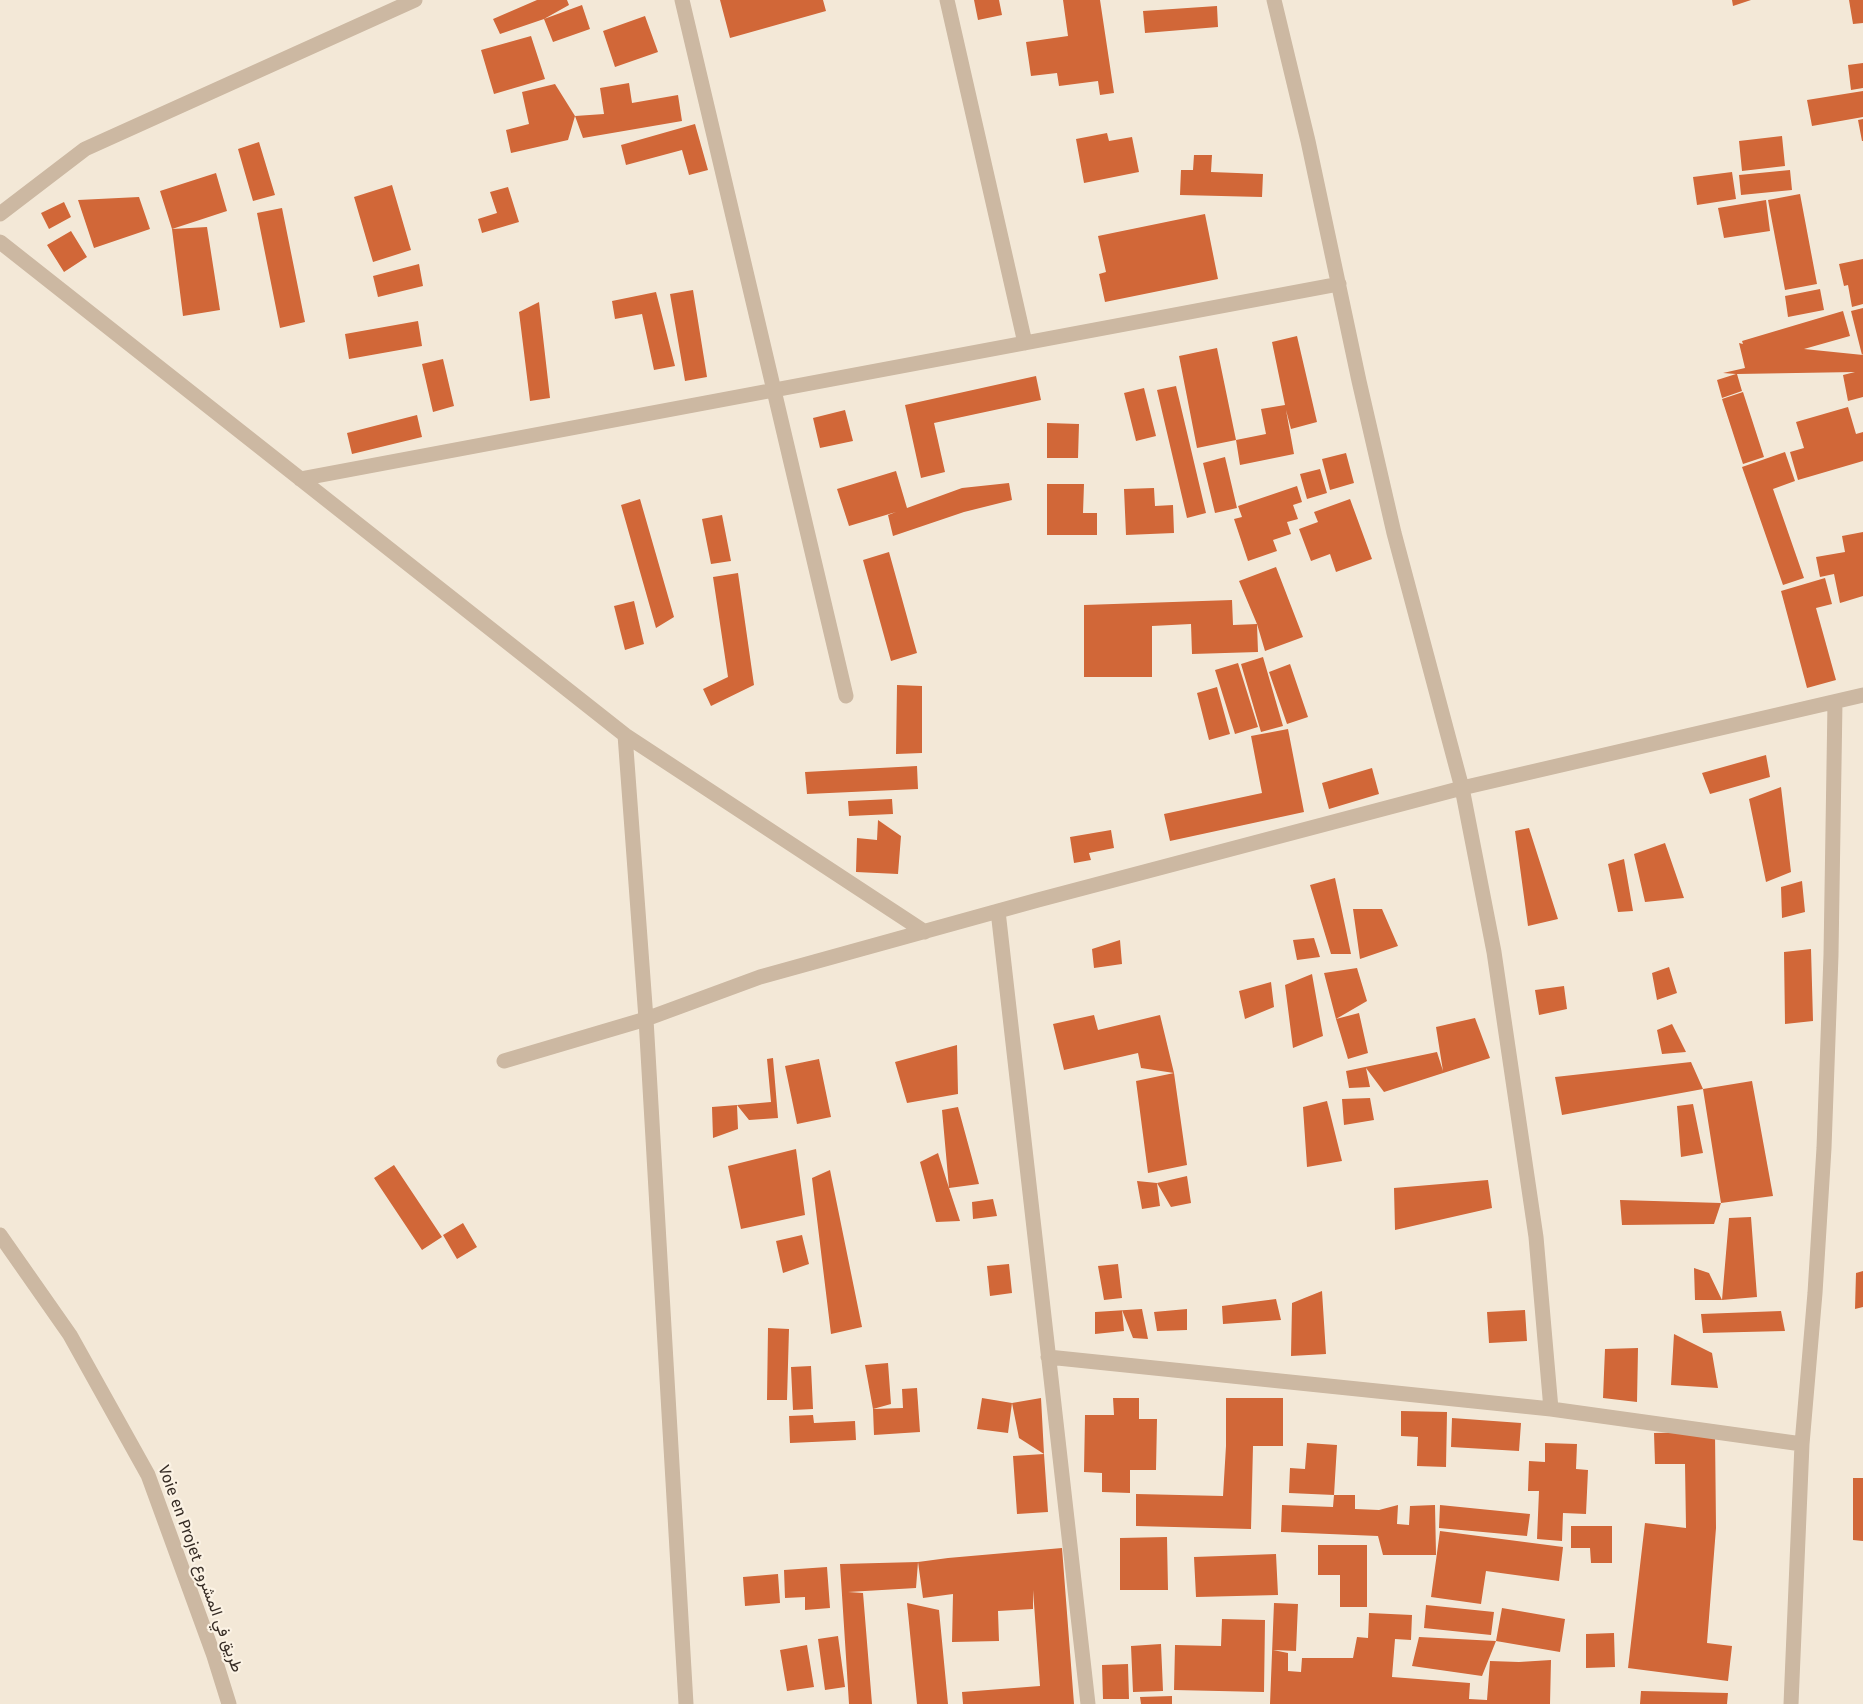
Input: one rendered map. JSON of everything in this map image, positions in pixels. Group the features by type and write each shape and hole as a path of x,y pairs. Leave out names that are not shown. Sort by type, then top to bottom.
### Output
{"street":[{"path":"0,214 85,149 415,0"},
{"path":"682,0 846,696"},
{"path":"947,0 1025,343"},
{"path":"1274,0 1308,141 1394,534 1462,788 1494,952 1536,1237 1551,1409"},
{"path":"0,243 625,735 925,932"},
{"path":"300,479 1339,284"},
{"path":"504,1061 646,1018 760,978 998,912 1462,788 1863,695"},
{"path":"1791,1704 1802,1444 1824,1148 1831,955 1835,702"},
{"path":"625,735 646,1018 686,1704"},
{"path":"998,912 1088,1704"},
{"name":"Voie en Projet طريق في المشروع","path":"0,1235 70,1335 148,1475 214,1656 229,1704"},
{"path":"1048,1357 1551,1409 1802,1444"}],"building":[{"path":"537,0 567,0 569,5 544,19 500,34 493,19"},
{"path":"720,0 823,0 826,11 730,38"},
{"path":"974,0 999,0 1002,15 978,20"},
{"path":"1063,0 1100,0 1114,93 1100,95 1098,81 1059,86 1057,73 1031,76 1026,42 1068,36"},
{"path":"1732,0 1751,0 1733,6"},
{"path":"1849,0 1863,0 1863,23 1853,24"},
{"path":"582,5 590,29 553,42 544,19"},
{"path":"1217,6 1218,27 1145,33 1143,11"},
{"path":"645,16 658,52 615,67 603,31"},
{"path":"531,36 545,79 494,94 481,50"},
{"path":"1863,63 1863,88 1851,90 1848,65"},
{"path":"629,83 632,103 678,95 682,121 583,138 575,116 604,114 600,88"},
{"path":"555,84 575,116 568,140 511,153 506,130 529,124 522,92"},
{"path":"1863,91 1863,117 1812,126 1807,100"},
{"path":"1863,119 1863,141 1862,141 1858,120"},
{"path":"695,124 708,170 689,175 682,150 626,165 621,145"},
{"path":"1107,133 1109,141 1132,137 1139,172 1084,183 1076,139"},
{"path":"1782,136 1785,166 1742,171 1739,141"},
{"path":"259,142 275,195 253,201 238,149"},
{"path":"1194,155 1212,155 1211,172 1263,174 1262,197 1180,195 1181,170 1193,170"},
{"path":"1790,170 1792,190 1741,195 1739,175"},
{"path":"1732,172 1736,199 1697,205 1693,177"},
{"path":"216,173 227,211 172,229 160,191"},
{"path":"392,185 411,250 373,262 354,197"},
{"path":"508,187 519,222 482,233 478,219 497,213 490,192"},
{"path":"1800,194 1817,284 1785,290 1768,200"},
{"path":"139,197 150,229 94,248 78,200"},
{"path":"1766,200 1770,231 1724,238 1718,208"},
{"path":"64,202 71,217 49,229 41,213"},
{"path":"282,208 305,322 280,328 257,213"},
{"path":"1205,214 1218,279 1105,302 1099,274 1106,272 1098,236"},
{"path":"207,227 220,310 183,316 172,229"},
{"path":"71,231 87,257 64,272 47,245"},
{"path":"1863,259 1863,304 1852,307 1848,285 1844,286 1839,264"},
{"path":"419,264 423,286 378,297 373,276"},
{"path":"1820,289 1824,310 1788,317 1785,296"},
{"path":"693,290 707,377 685,381 670,294"},
{"path":"656,292 675,366 654,370 642,314 615,319 612,301"},
{"path":"539,302 550,398 530,401 519,312"},
{"path":"1863,308 1863,354 1862,355 1851,311"},
{"path":"1843,311 1850,336 1804,349 1863,355 1863,397 1848,401 1843,375 1855,372 1737,374 1742,391 1722,398 1717,380 1736,374 1723,373 1745,368 1739,343 1743,344 1742,341"},
{"path":"418,321 422,346 349,359 345,334"},
{"path":"1297,336 1317,422 1291,429 1286,410 1294,454 1240,465 1236,440 1266,434 1261,409 1285,405 1272,342"},
{"path":"1217,348 1236,440 1197,448 1179,356"},
{"path":"443,359 454,406 433,412 422,364"},
{"path":"1036,376 1041,400 934,423 945,472 921,478 905,405"},
{"path":"1176,386 1206,513 1187,518 1157,390"},
{"path":"1144,388 1156,436 1136,441 1124,393"},
{"path":"1743,392 1764,457 1743,464 1722,399"},
{"path":"1848,407 1856,434 1863,432 1863,461 1798,480 1790,452 1804,448 1796,422"},
{"path":"845,410 853,441 820,448 813,418"},
{"path":"417,415 422,437 352,454 347,433"},
{"path":"1047,423 1079,424 1078,458 1047,458"},
{"path":"1785,452 1795,481 1773,489 1804,578 1783,585 1742,467"},
{"path":"1346,453 1354,483 1330,490 1322,459"},
{"path":"1225,457 1237,508 1215,513 1203,463"},
{"path":"1320,469 1327,493 1307,499 1300,474"},
{"path":"896,471 907,508 962,488 1009,483 1012,500 964,512 893,536 888,515 896,512 849,526 837,489"},
{"path":"1047,484 1084,484 1083,513 1097,513 1097,535 1047,535"},
{"path":"1297,486 1302,502 1293,505 1298,519 1287,522 1291,534 1273,540 1277,551 1248,561 1234,519 1242,517 1238,506"},
{"path":"1154,488 1155,506 1173,505 1174,533 1126,535 1124,489"},
{"path":"640,499 674,617 656,628 621,505"},
{"path":"1350,499 1372,559 1336,572 1330,554 1311,561 1299,529 1318,522 1314,512"},
{"path":"722,515 731,561 711,564 702,519"},
{"path":"1863,532 1863,596 1840,603 1834,574 1820,577 1816,557 1845,552 1842,536"},
{"path":"889,552 917,653 891,661 863,560"},
{"path":"1276,567 1303,637 1265,651 1257,624 1239,581"},
{"path":"738,573 754,685 711,706 703,689 728,677 713,577"},
{"path":"1825,578 1832,604 1816,608 1836,680 1807,688 1781,591"},
{"path":"1232,600 1233,625 1257,624 1258,652 1192,654 1191,624 1152,626 1152,677 1084,677 1084,605"},
{"path":"634,601 644,644 625,650 614,606"},
{"path":"1263,657 1283,726 1261,732 1241,664"},
{"path":"1238,663 1258,727 1235,734 1215,670"},
{"path":"1290,664 1308,717 1287,724 1269,672"},
{"path":"897,685 922,686 922,753 896,754"},
{"path":"1217,687 1230,734 1209,740 1197,693"},
{"path":"1288,729 1304,812 1170,841 1164,814 1262,793 1251,736"},
{"path":"1766,755 1770,777 1710,794 1702,773"},
{"path":"917,766 918,789 807,794 805,772"},
{"path":"1372,768 1379,794 1329,809 1322,783"},
{"path":"1781,787 1791,872 1766,882 1749,799"},
{"path":"892,799 893,814 849,816 848,801"},
{"path":"878,820 901,836 898,874 856,872 857,838 877,840"},
{"path":"1529,828 1558,919 1528,926 1515,831"},
{"path":"1111,830 1114,848 1089,853 1091,860 1074,863 1070,837"},
{"path":"1665,843 1684,898 1645,902 1634,854"},
{"path":"1624,859 1633,911 1618,912 1608,864"},
{"path":"1335,878 1351,954 1331,954 1310,885"},
{"path":"1802,881 1805,912 1782,918 1781,887"},
{"path":"1353,909 1382,909 1398,946 1360,959"},
{"path":"1314,938 1320,957 1297,960 1293,940"},
{"path":"1120,940 1122,964 1094,968 1092,949"},
{"path":"1811,949 1813,1021 1785,1024 1784,952"},
{"path":"1669,967 1677,993 1657,1000 1652,973"},
{"path":"1357,968 1367,1001 1336,1019 1324,973"},
{"path":"1312,974 1323,1036 1293,1048 1285,985"},
{"path":"1271,982 1274,1007 1245,1019 1239,991"},
{"path":"1564,986 1567,1009 1539,1015 1535,990"},
{"path":"1359,1013 1368,1053 1348,1059 1336,1019"},
{"path":"1094,1015 1098,1030 1160,1015 1174,1073 1141,1068 1138,1053 1064,1070 1053,1024"},
{"path":"1475,1018 1490,1058 1384,1092 1366,1068 1370,1087 1349,1088 1346,1071 1437,1052 1443,1071 1436,1027"},
{"path":"1672,1024 1686,1052 1662,1054 1657,1030"},
{"path":"957,1045 958,1094 907,1103 895,1062"},
{"path":"773,1058 778,1118 749,1120 737,1105 771,1102 767,1059"},
{"path":"819,1059 831,1117 797,1124 785,1066"},
{"path":"1691,1062 1703,1089 1562,1115 1555,1077"},
{"path":"1174,1073 1187,1165 1148,1173 1136,1081"},
{"path":"1752,1081 1773,1196 1721,1203 1703,1089"},
{"path":"1370,1098 1374,1120 1344,1125 1342,1099"},
{"path":"1327,1101 1342,1161 1307,1167 1303,1107"},
{"path":"1693,1104 1703,1153 1681,1157 1677,1106"},
{"path":"737,1105 738,1129 713,1138 712,1107"},
{"path":"958,1107 979,1184 949,1188 942,1110"},
{"path":"796,1149 805,1215 741,1229 728,1166"},
{"path":"938,1153 960,1221 936,1222 920,1162"},
{"path":"394,1165 442,1237 422,1250 374,1178"},
{"path":"830,1170 862,1327 831,1334 812,1178"},
{"path":"1187,1176 1191,1203 1171,1207 1157,1183"},
{"path":"1488,1180 1492,1208 1395,1230 1394,1188"},
{"path":"1137,1181 1157,1183 1160,1206 1142,1209"},
{"path":"993,1199 997,1216 973,1219 972,1202"},
{"path":"1620,1200 1721,1203 1714,1224 1622,1225"},
{"path":"1751,1217 1757,1297 1722,1300 1729,1218"},
{"path":"463,1223 477,1247 457,1259 443,1235"},
{"path":"802,1235 809,1264 783,1273 776,1241"},
{"path":"1009,1264 1012,1293 990,1296 987,1266"},
{"path":"1118,1264 1122,1298 1104,1300 1098,1266"},
{"path":"1694,1268 1709,1273 1722,1300 1695,1300"},
{"path":"1863,1271 1863,1307 1855,1309 1856,1273"},
{"path":"1322,1291 1326,1354 1291,1356 1292,1303"},
{"path":"1276,1299 1281,1320 1223,1324 1222,1306"},
{"path":"1142,1309 1148,1339 1133,1338 1122,1310"},
{"path":"1187,1309 1187,1330 1157,1331 1154,1312"},
{"path":"1122,1310 1124,1331 1095,1334 1095,1312"},
{"path":"1525,1310 1527,1341 1489,1343 1487,1312"},
{"path":"1781,1311 1785,1331 1703,1333 1701,1314"},
{"path":"768,1328 789,1329 787,1400 767,1400"},
{"path":"1674,1334 1712,1353 1718,1388 1671,1385"},
{"path":"1638,1348 1637,1402 1603,1398 1605,1349"},
{"path":"888,1363 891,1404 873,1409 865,1365"},
{"path":"811,1366 813,1409 793,1410 791,1367"},
{"path":"917,1388 920,1432 874,1435 873,1409 903,1408 902,1389"},
{"path":"982,1398 1012,1403 1008,1433 977,1429"},
{"path":"1041,1398 1044,1454 1019,1438 1012,1403"},
{"path":"1113,1398 1139,1398 1139,1419 1157,1419 1156,1470 1130,1470 1130,1493 1102,1492 1102,1473 1084,1472 1085,1415 1114,1415"},
{"path":"1226,1398 1283,1398 1283,1446 1253,1446 1251,1529 1136,1526 1136,1494 1223,1496"},
{"path":"1401,1411 1447,1412 1446,1467 1417,1466 1418,1437 1401,1436"},
{"path":"813,1415 814,1423 855,1421 856,1440 790,1443 789,1416"},
{"path":"1452,1418 1521,1423 1519,1451 1451,1447"},
{"path":"1715,1432 1716,1528 1707,1643 1732,1646 1728,1681 1628,1668 1645,1523 1686,1528 1685,1464 1655,1464 1654,1433"},
{"path":"1307,1443 1337,1445 1334,1495 1289,1493 1290,1468 1305,1469"},
{"path":"1545,1443 1577,1444 1576,1469 1588,1470 1586,1514 1563,1513 1562,1541 1537,1539 1539,1491 1528,1491 1529,1461 1545,1462"},
{"path":"1044,1454 1048,1512 1017,1514 1013,1456"},
{"path":"1853,1478 1863,1478 1863,1541 1853,1540"},
{"path":"1334,1495 1355,1495 1355,1509 1379,1510 1398,1505 1397,1524 1409,1525 1410,1506 1435,1505 1436,1555 1383,1555 1378,1536 1281,1532 1282,1505 1333,1507"},
{"path":"1440,1505 1530,1514 1527,1536 1439,1528"},
{"path":"1571,1526 1612,1526 1612,1563 1591,1563 1590,1548 1571,1548"},
{"path":"1440,1531 1563,1547 1559,1581 1486,1571 1481,1604 1431,1597"},
{"path":"1167,1537 1168,1590 1120,1590 1120,1538"},
{"path":"1318,1545 1367,1545 1367,1607 1340,1607 1340,1575 1318,1575"},
{"path":"1062,1548 1074,1704 963,1704 962,1692 1040,1686 1033,1590 1033,1609 998,1611 999,1641 952,1642 953,1594 923,1598 918,1562"},
{"path":"1276,1554 1278,1595 1196,1597 1194,1557"},
{"path":"918,1562 916,1588 848,1592 863,1593 872,1704 849,1704 840,1564"},
{"path":"827,1567 830,1608 805,1610 805,1597 785,1598 784,1570"},
{"path":"778,1574 780,1603 745,1606 743,1577"},
{"path":"907,1603 939,1610 948,1704 917,1704"},
{"path":"1274,1603 1298,1604 1296,1651 1273,1650 1288,1653 1288,1671 1301,1672 1302,1658 1353,1658 1357,1637 1368,1638 1369,1613 1412,1615 1411,1640 1395,1639 1392,1677 1470,1683 1469,1699 1487,1700 1490,1661 1551,1660 1550,1704 1270,1704"},
{"path":"1426,1605 1494,1612 1491,1635 1424,1628"},
{"path":"1502,1608 1565,1619 1560,1652 1496,1641"},
{"path":"1222,1619 1265,1620 1264,1692 1174,1690 1175,1645 1221,1646"},
{"path":"1614,1633 1615,1667 1586,1668 1586,1634"},
{"path":"838,1636 845,1687 825,1690 818,1639"},
{"path":"1419,1637 1496,1641 1482,1676 1412,1666"},
{"path":"1161,1644 1163,1691 1133,1692 1131,1646"},
{"path":"807,1645 814,1687 787,1691 780,1650"},
{"path":"1128,1664 1129,1699 1103,1699 1102,1665"},
{"path":"1641,1691 1728,1693 1727,1704 1640,1704"},
{"path":"1172,1696 1172,1704 1141,1704 1140,1697"}]}
